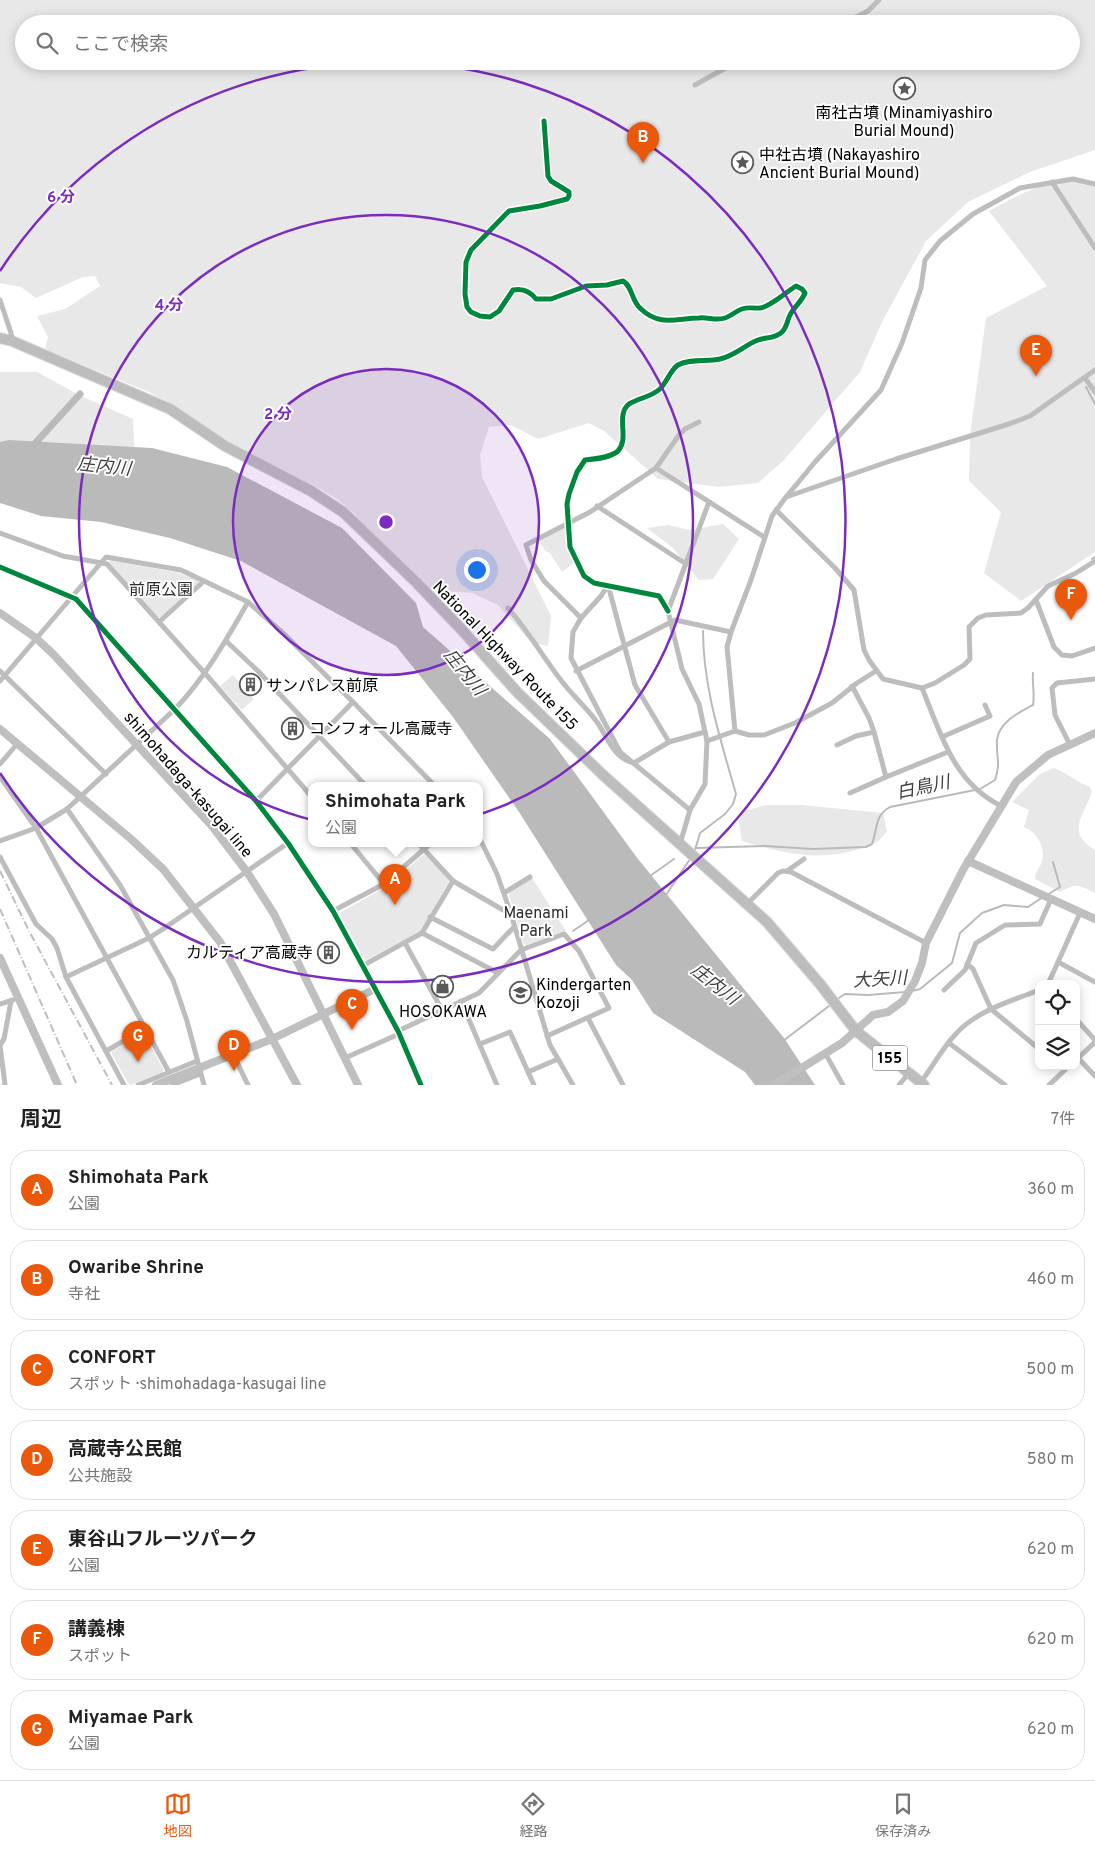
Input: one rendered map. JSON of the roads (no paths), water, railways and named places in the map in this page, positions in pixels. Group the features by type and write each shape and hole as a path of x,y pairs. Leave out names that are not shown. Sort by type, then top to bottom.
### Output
{"highway":[{"name":"National Highway Route 155","path":"0,338 12,341 170,409 225,446 311,491 343,512 456,623 517,692 603,775 747,904 783,940 856,1030 922,1084"}],"street":[{"path":"860,15 868,11 879,0"},
{"path":"695,85 722,70"},
{"path":"544,121 548,176 551,181 569,192 569,196 567,199 540,206 509,210 474,244 468,255 465,300 467,307 472,312 480,316 490,317 499,311 513,290 525,290 536,299 551,299 586,286 608,285 623,281 629,284 633,300 640,309 655,318 673,322 700,318 727,318 741,309 763,308 796,286 802,288 805,292 781,334 773,338 757,340 735,353 719,359 680,364 676,366 659,390 630,403 625,408 623,440 618,450 610,455 585,460 569,494 568,523 570,547 584,576 594,583 659,596 668,611 682,669 699,704 707,741 705,784 690,810 680,844"},
{"path":"735,731 728,647 731,632 751,580 764,537 776,510 786,496 881,390 912,315 921,288 925,260 940,241 973,214 1020,188 1074,179 1095,184"},
{"path":"1052,182 1095,248"},
{"path":"0,300 12,334 12,341"},
{"path":"786,496 896,459 1016,422 1048,405 1095,370"},
{"path":"1085,378 1095,392"},
{"path":"581,618 544,581 531,560 526,545 597,506 656,468 679,435 685,429 699,422"},
{"path":"656,468 764,537"},
{"path":"668,611 709,502"},
{"path":"597,506 686,564"},
{"path":"776,510 835,568 854,590 864,650 876,671 883,678 922,688 964,665 970,659 969,627 978,618 986,615 1021,613 1048,586 1076,573 1095,561"},
{"path":"0,533 63,556 107,564 308,792"},
{"path":"0,681 106,557 181,570 248,602 282,632 354,702 431,782"},
{"path":"0,567 76,599 256,801 288,843 333,911 398,1032 421,1085"},
{"path":"159,622 204,581"},
{"path":"608,585 601,596 581,618 573,632 571,658 620,752 690,810"},
{"path":"608,585 637,690 668,742"},
{"path":"1036,600 1054,647 1062,655 1072,656 1095,648"},
{"path":"0,840 36,828 67,809 138,745 191,693 226,641 248,602"},
{"path":"508,608 522,624 569,691 596,721 617,754 626,761 634,763 668,742 705,732"},
{"name":"shimohadaga-kasugai line","path":"0,613 36,638 212,826 247,872 274,914 358,1085"},
{"path":"576,670 625,647 675,620 731,632"},
{"path":"226,641 258,671 362,782"},
{"path":"0,671 106,774"},
{"path":"707,741 735,731 756,735 772,732 794,723 823,708 876,671"},
{"path":"1070,745 1055,715 1052,688 1057,683 1095,679"},
{"path":"852,686 869,718 886,776"},
{"path":"922,688 948,752 973,786 981,794 1001,806"},
{"path":"256,801 354,702"},
{"path":"942,737 990,716 985,705"},
{"path":"0,728 131,839 163,869 196,908 220,942 297,1085"},
{"path":"837,745 856,736 874,732"},
{"path":"774,1085 842,1042 873,1015 888,1012 903,1001 915,981 922,963 926,943 968,861 1016,782 1048,756 1095,733"},
{"path":"0,764 17,744"},
{"path":"850,793 886,776 948,752"},
{"path":"0,777 36,828 169,1072"},
{"path":"67,809 120,885 173,980 187,1021 204,1085"},
{"path":"66,977 149,938 196,908 288,843"},
{"path":"483,845 504,893 547,1036 573,1085"},
{"path":"353,847 384,884"},
{"path":"333,911 384,884 426,847"},
{"path":"424,849 453,881 511,914"},
{"path":"0,857 36,924 52,939 57,948 66,977 124,1085"},
{"path":"787,872 804,859"},
{"path":"968,861 1095,919"},
{"path":"747,904 778,873 791,872 926,943"},
{"path":"504,893 530,877"},
{"path":"362,966 422,933 453,881"},
{"path":"944,990 965,970 976,943 1001,926 1040,924 1053,900"},
{"path":"1050,980 1080,912"},
{"path":"430,917 493,949 514,927"},
{"path":"422,933 498,973"},
{"path":"345,1058 479,992 521,950 564,934 579,951 608,1008 547,1036"},
{"path":"405,943 442,1010"},
{"path":"0,958 15,1000 58,1085"},
{"path":"1058,962 1095,982"},
{"path":"967,964 974,969 991,1009 1035,1046"},
{"path":"156,1085 272,1039 375,989"},
{"path":"922,1084 949,1043 968,1022 991,1009 1035,992"},
{"path":"0,1004 15,1000"},
{"path":"5,1085 0,1046 15,1000"},
{"path":"461,1001 496,1085"},
{"path":"588,1018 623,1085"},
{"path":"1080,1024 1095,1041 1080,1056"},
{"path":"106,1051 145,1029"},
{"path":"480,1044 510,1032 534,1085"},
{"path":"949,1043 1005,1085"},
{"path":"825,1053 843,1085"},
{"path":"233,1054 248,1085"},
{"path":"528,1072 558,1059"},
{"path":"1080,1062 1095,1076"},
{"path":"138,1085 169,1072 199,1068"},
{"path":"172,1085 199,1068"},
{"path":"1049,1085 1064,1071"},
{"path":"899,1085 908,1074"},
{"path":"994,1085 998,1080"}],"water":[{"name":"庄内川","path":"9,440 152,448 227,467 342,528 416,603 423,627 550,739 638,859 784,1038 815,1085 755,1085 745,1072 653,1013 632,980 616,965 519,812 453,717 396,646 241,561 170,538 101,522 41,516 0,503 0,442"}],"waterway":[{"path":"1086,387 1095,404"},
{"path":"30,449 80,394"},
{"name":"白鳥川","path":"703,631 709,693 736,794 733,804 725,814 700,833 695,850 696,848 765,846 813,849 866,847 872,844 881,814 890,807 975,790"},
{"name":"白鳥川","path":"980,789 995,780 998,764 997,740 1001,728 1021,711 1033,705 1033,673"},
{"path":"650,876 674,859"},
{"name":"白鳥川","path":"666,895 690,859"},
{"name":"大矢川","path":"1047,895 1060,887 1053,862"},
{"name":"大矢川","path":"912,991 920,989 952,963 960,933 982,913 1004,905 1028,907 1043,897"},
{"path":"573,931 589,920"},
{"name":"大矢川","path":"839,998 845,994 868,995 905,992"},
{"name":"大矢川","path":"783,1041 829,1006"}],"railway":[{"path":"0,871 29,931 112,1085"},
{"path":"0,909 77,1085"}],"place":[{"name":"南社古墳 (Minamiyashiro Burial Mound)","path":"904,88"},
{"name":"Owaribe Shrine","path":"643,163"},
{"name":"中社古墳 (Nakayashiro Ancient Burial Mound)","path":"743,163"},
{"name":"東谷山フルーツパーク","path":"1036,376"},
{"name":"講義棟","path":"1071,620"},
{"name":"サンパレス前原","path":"250,685"},
{"name":"コンフォール高蔵寺","path":"293,728"},
{"name":"Shimohata Park","path":"395,905"},
{"name":"カルティア高蔵寺","path":"329,952"},
{"name":"HOSOKAWA","path":"443,987"},
{"name":"Kindergarten Kozoji","path":"520,993"},
{"name":"CONFORT","path":"352,1030"},
{"name":"Miyamae Park","path":"138,1062"},
{"name":"高蔵寺公民館","path":"234,1071"}],"park label":[{"name":"前原公園","path":"161,589"},
{"name":"Maenami Park","path":"536,921"}]}
